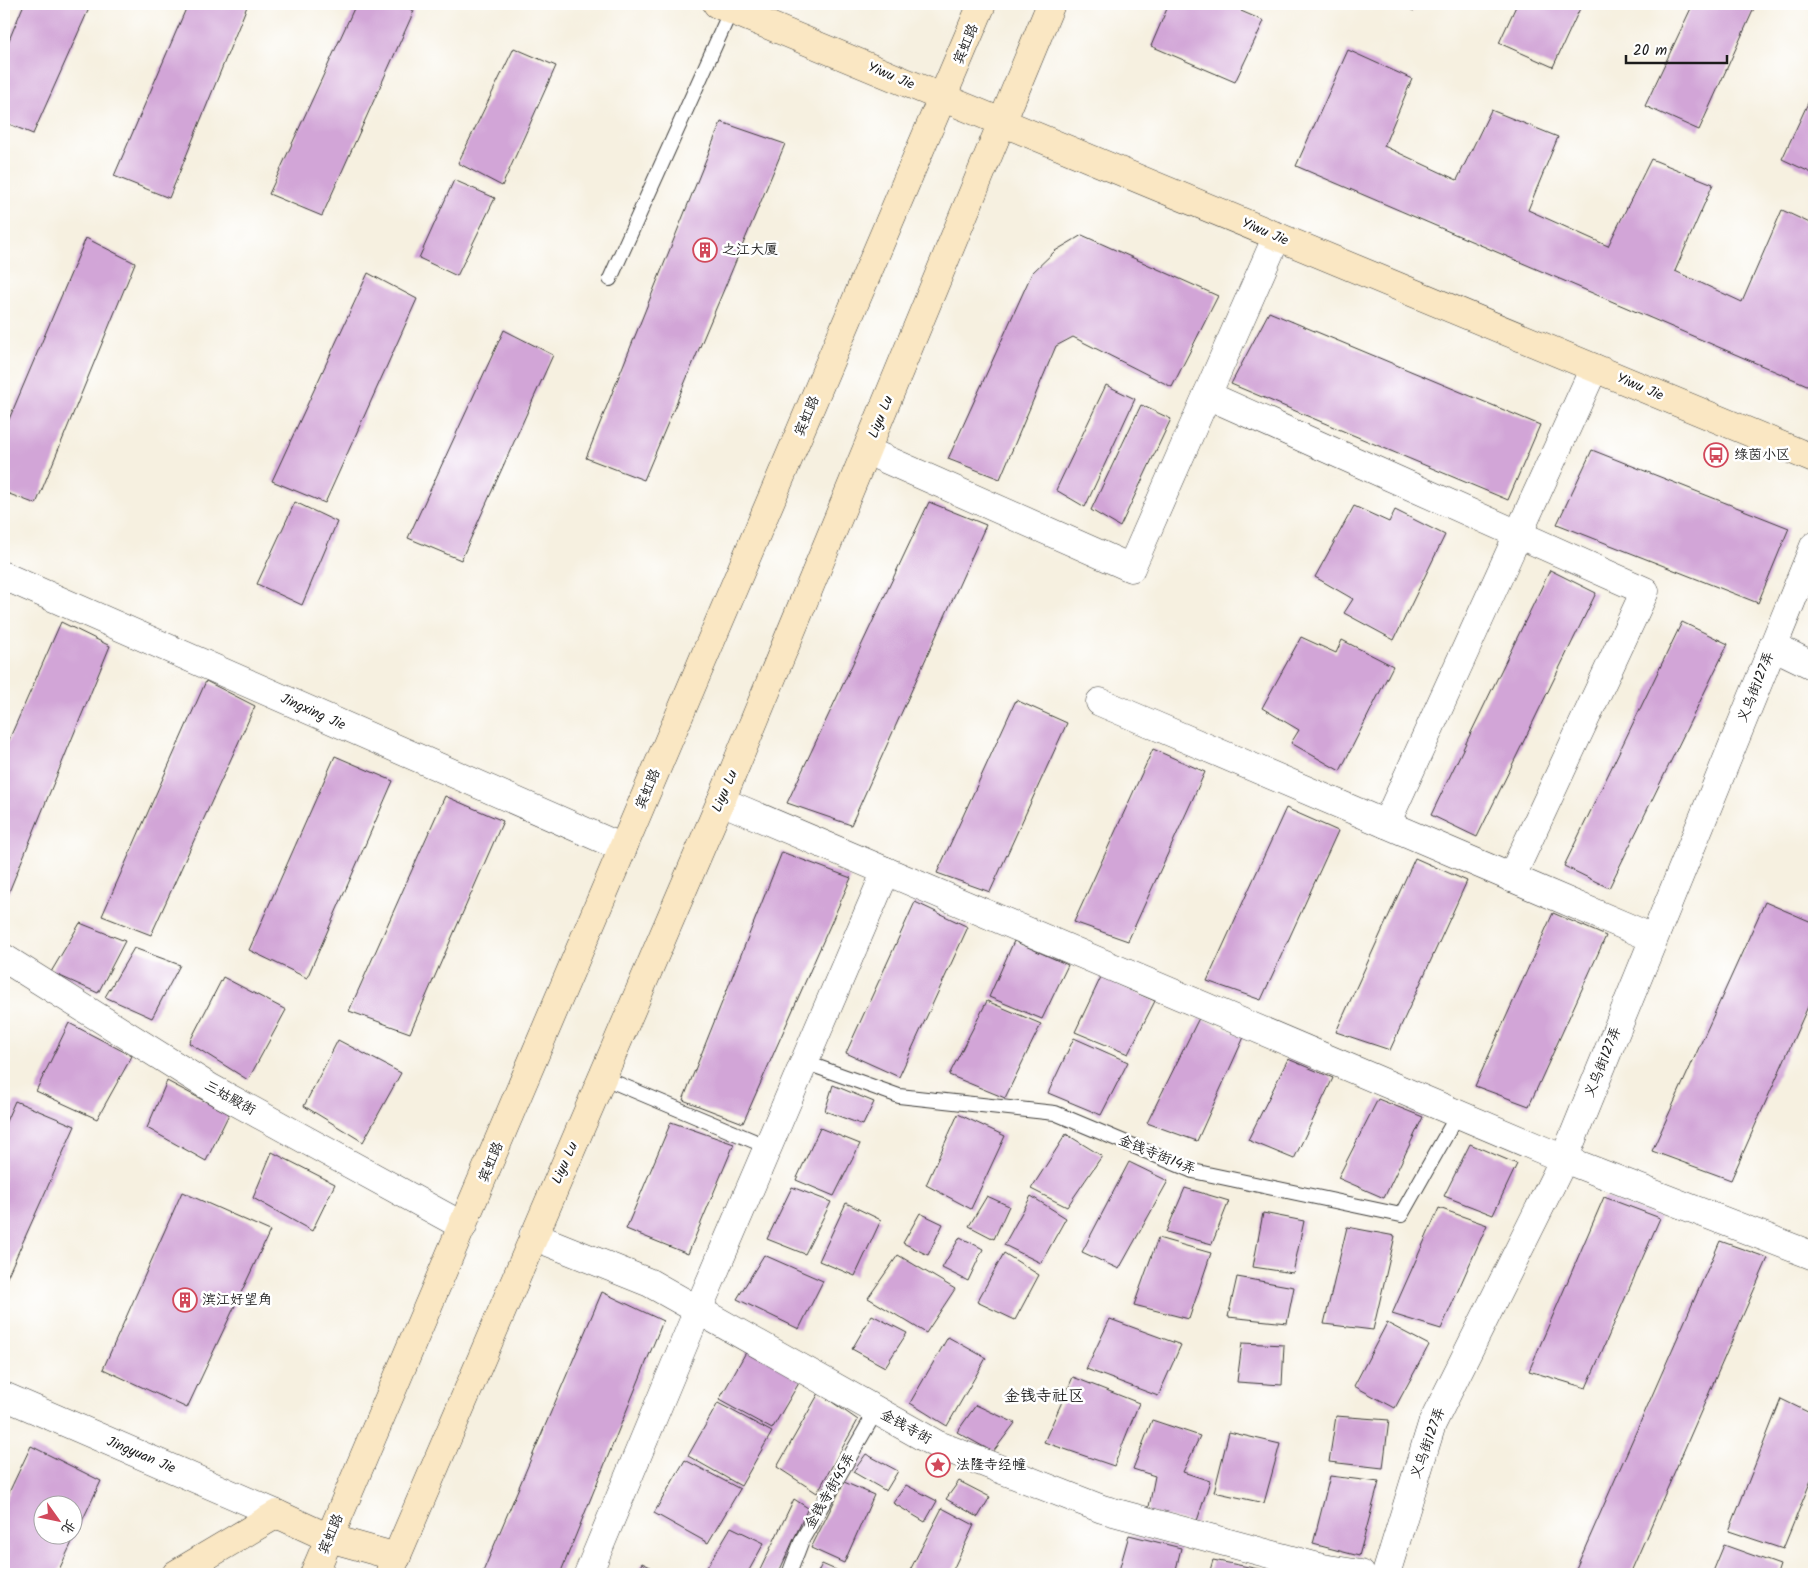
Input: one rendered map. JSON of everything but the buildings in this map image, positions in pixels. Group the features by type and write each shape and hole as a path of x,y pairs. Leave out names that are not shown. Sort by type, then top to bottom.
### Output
{"main road":[{"name":"宾虹路","path":"314,1574 982,4"},
{"name":"Liyu Lu","path":"397,1568 532,1236 721,801 868,451 1051,4"},
{"name":"Yiwu Jie","path":"724,7 1814,459"},
{"path":"176,1574 277,1514 397,1568"}],"street":[{"path":"868,451 1131,568 1277,236"},
{"path":"1386,824 1594,368"},
{"path":"1207,395 1645,591 1511,878"},
{"name":"义乌街127弄","path":"1386,1574 1432,1424 1564,1159 1814,546"},
{"name":"Jingxing Jie","path":"4,576 623,848"},
{"path":"1773,646 1814,666"},
{"path":"1100,702 1653,938"},
{"path":"721,801 1564,1159 1814,1256"},
{"path":"588,1574 698,1310 886,871"},
{"name":"三姑殿街","path":"4,958 211,1088 463,1226"},
{"name":"金钱寺街","path":"532,1236 650,1283 936,1444 1102,1509 1322,1568 1361,1574"},
{"name":"Jingyuan Jie","path":"4,1396 277,1514"}],"lane":[{"path":"610,279 724,7"},
{"name":"金钱寺街14弄","path":"804,1062 899,1096 1056,1112 1193,1171 1401,1215 1458,1114"},
{"path":"602,1077 768,1147"},
{"name":"金钱寺街45弄","path":"790,1574 802,1540 876,1411"}],"place":[{"name":"之江大厦","path":"705,250"},
{"name":"绿茵小区","path":"1716,455"},
{"name":"滨江好望角","path":"185,1300"},
{"name":"法隆寺经幢","path":"938,1465"}],"district":[{"name":"金钱寺社区","path":"1044,1396"}]}
